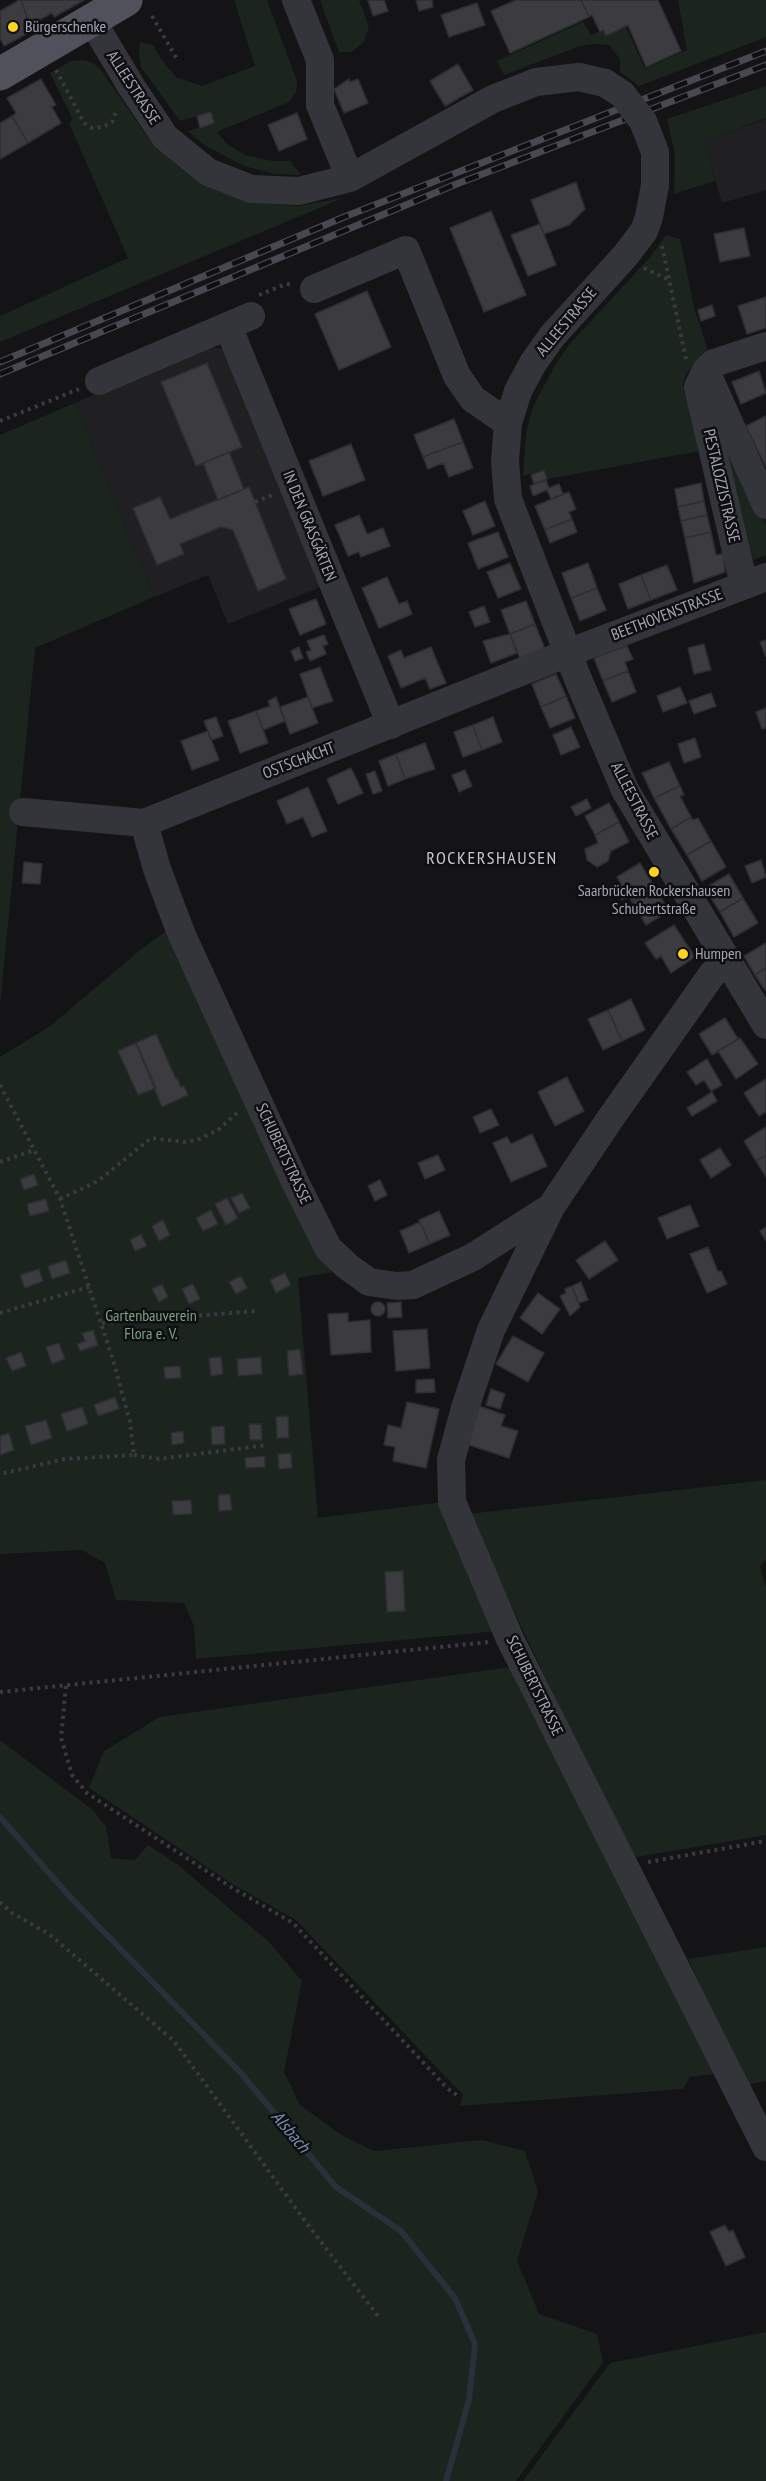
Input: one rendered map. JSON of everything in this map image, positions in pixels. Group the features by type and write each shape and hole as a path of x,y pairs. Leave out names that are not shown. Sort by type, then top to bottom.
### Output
{"main road":[{"path":"0,74 91,19 139,8"}],"street":[{"path":"296,0 320,60 320,105 350,178"},
{"name":"ALLEESTRASSE","path":"91,19 125,77 165,137 208,172 251,189 299,191 350,178 493,99 536,82 579,77 605,83 622,94 643,121 655,152 655,185 650,217 644,231 625,256 553,335 533,363 518,391 508,423 505,461 508,499 625,790 765,1021"},
{"path":"314,289 406,250 457,376 473,399 508,423"},
{"path":"99,381 240,321"},
{"name":"IN DEN GRASGÄRTEN","path":"240,321 391,725"},
{"path":"766,346 714,363 702,379 766,505"},
{"name":"PESTALOZZISTRASSE","path":"702,379 755,581"},
{"name":"BEETHOVENSTRASSE","path":"568,653 755,581"},
{"name":"OSTSCHACHT","path":"23,812 144,823 568,653"},
{"name":"SCHUBERTSTRASSE","path":"144,823 157,869 181,933 296,1184 328,1248 347,1266 369,1282 397,1286 413,1285 473,1257 551,1207"},
{"name":"SCHUBERTSTRASSE","path":"729,963 713,973 551,1207 491,1329 451,1460 452,1502 510,1639 766,2147"}],"path":[{"path":"139,8 178,61"},
{"path":"56,70 84,123 92,128 102,127 112,122 118,114 117,106"},
{"path":"644,231 662,244 687,367 702,379"},
{"path":"240,321 246,300 286,284 314,289"},
{"path":"0,421 99,381"},
{"path":"0,1085 60,1199 102,1323 130,1422 134,1455"},
{"path":"60,1199 98,1181 151,1138 184,1142 208,1137 236,1113 259,1101"},
{"path":"0,1162 34,1150"},
{"path":"0,1313 89,1287"},
{"path":"102,1323 257,1311"},
{"path":"0,1474 65,1459 134,1455 159,1459 267,1445"},
{"path":"0,1692 479,1643"},
{"path":"66,1686 61,1738 72,1775 87,1793 231,1887 293,1923 447,2088 458,2096"},
{"path":"624,1866 766,1840"},
{"path":"0,1902 12,1913 58,1941 174,2041 305,2221 378,2316"}],"shaded area":[{"path":"766,119 766,190 722,203 704,141"},
{"path":"207,346 222,349 226,355 323,586 228,624 208,575 154,597 75,403"}],"green space":[{"path":"234,0 267,0 297,81 296,92 289,102 217,132 227,144 245,155 272,161 290,161 301,175 275,174 244,166 204,145 188,131 214,123 211,112 180,121 141,67 140,42 153,45 176,77 202,86 255,66"},
{"path":"320,0 359,0 369,27 363,43 351,52 339,52"},
{"path":"678,0 766,0 766,37 639,86 620,72 620,59 609,45 580,46 504,75 497,61 583,22 591,35 603,30 606,35 626,27 645,69 687,50"},
{"path":"83,60 93,63 101,70 153,145 198,182 246,202 298,206 343,198 0,342 0,316 128,258 69,123 73,120 50,73 71,61"},
{"path":"766,86 766,118 705,141 715,181 674,194 675,154 667,119"},
{"path":"666,235 680,239 695,311 709,353 693,364 685,376 683,385 700,451 547,479 544,470 523,476 526,433 532,409 555,365 568,346 651,256"},
{"path":"75,403 154,597 35,648 0,1006 0,435"},
{"path":"727,431 766,525 766,555 753,560 719,435"},
{"name":"Gartenbauverein Flora e. V.","path":"167,931 334,1272 298,1278 318,1518 443,1502 498,1631 196,1659 194,1626 184,1603 116,1600 105,1563 82,1550 0,1554 0,1057 49,1027 145,946"},
{"path":"766,1480 766,1559 760,1566 766,1588 766,1835 631,1858 468,1514"},
{"path":"510,1667 714,2074 690,2077 683,2089 460,2106 463,2095 296,1920 234,1885 89,1788 104,1751 160,1717"},
{"path":"0,1740 93,1810 106,1827 111,1858 135,1860 148,1845 178,1865 269,1942 302,1981 284,2072 300,2105 343,2136 374,2151 482,2140 525,2151 538,2192 517,2261 539,2314 597,2334 603,2362 516,2481 0,2481"},
{"path":"766,1947 766,2081 746,2085 688,1959"},
{"path":"766,2332 766,2481 523,2481 610,2363"}],"building":[{"path":"21,0 32,31 4,46 0,38 0,11"},
{"path":"21,0 84,0 54,17 52,13 30,25"},
{"path":"368,0 384,0 388,11 373,16"},
{"path":"416,0 432,0 433,7 419,11"},
{"path":"516,0 581,0 589,17 510,53 491,11"},
{"path":"581,0 658,0 681,51 646,67 628,25 606,36 603,30 600,32 592,15 589,17"},
{"path":"477,3 485,25 449,37 441,15"},
{"path":"458,64 473,90 445,106 430,81"},
{"path":"41,79 56,105 52,107 61,123 28,143 12,116 16,113 7,98"},
{"path":"349,79 350,82 358,79 368,103 344,113 334,89"},
{"path":"211,112 214,123 200,128 197,116"},
{"path":"297,113 307,139 279,151 268,125"},
{"path":"12,116 28,143 0,159 0,123"},
{"path":"576,182 585,209 569,225 544,234 531,200"},
{"path":"491,211 526,295 484,312 450,228"},
{"path":"540,224 556,265 528,276 511,235"},
{"path":"744,228 750,256 720,262 714,234"},
{"path":"367,291 391,347 339,370 315,314"},
{"path":"766,297 766,328 747,334 738,306"},
{"path":"712,305 715,316 701,321 698,310"},
{"path":"207,363 242,447 196,466 161,382"},
{"path":"759,371 766,393 741,404 732,382"},
{"path":"766,416 766,467 746,426"},
{"path":"454,419 463,442 423,457 414,435"},
{"path":"463,442 473,468 449,477 443,463 428,469 423,457"},
{"path":"351,444 365,480 323,496 309,461"},
{"path":"229,452 244,489 218,500 203,463"},
{"path":"544,470 547,479 534,484 531,475"},
{"path":"546,480 549,488 559,484 563,494 551,499 547,490 533,496 530,486"},
{"path":"701,483 704,501 678,507 675,489"},
{"path":"249,487 286,579 258,591 233,530 221,527 180,544 184,554 157,565 133,508 160,497 170,519"},
{"path":"569,492 576,509 569,512 572,519 545,530 535,506"},
{"path":"485,501 495,526 473,535 463,511"},
{"path":"704,501 707,515 681,521 678,507"},
{"path":"359,515 367,534 383,528 390,546 361,557 359,552 348,556 335,525"},
{"path":"707,515 711,532 685,538 681,521"},
{"path":"572,519 577,532 550,543 545,530"},
{"path":"498,532 508,557 478,569 468,543"},
{"path":"711,532 716,555 723,554 725,572 694,583 685,538"},
{"path":"510,563 521,589 498,598 487,572"},
{"path":"588,563 597,588 571,598 562,573"},
{"path":"667,565 677,590 651,600 641,575"},
{"path":"641,575 651,600 628,609 619,584"},
{"path":"387,577 399,604 407,601 412,614 379,628 362,588"},
{"path":"597,588 606,610 580,621 571,598"},
{"path":"316,599 326,624 300,635 289,609"},
{"path":"526,601 535,624 510,634 501,610"},
{"path":"484,606 490,622 475,627 469,612"},
{"path":"535,624 545,649 520,659 510,634"},
{"path":"510,634 517,653 491,663 483,641"},
{"path":"324,635 328,644 323,646 326,654 310,661 306,652 311,650 307,641"},
{"path":"766,640 766,657 760,642"},
{"path":"704,644 711,670 694,674 688,648"},
{"path":"627,646 633,659 625,662 628,671 603,681 594,658"},
{"path":"299,647 303,658 295,661 291,651"},
{"path":"431,647 446,683 430,689 425,678 401,688 388,656 401,650 404,658"},
{"path":"320,667 333,701 312,708 300,674"},
{"path":"628,671 636,692 612,702 603,681"},
{"path":"556,674 566,696 541,707 532,684"},
{"path":"680,687 687,703 663,712 657,696"},
{"path":"711,693 716,706 694,714 689,701"},
{"path":"566,696 575,718 550,728 541,707"},
{"path":"276,697 285,721 263,730 256,711 270,706 268,701"},
{"path":"308,697 318,723 290,734 280,707"},
{"path":"766,708 766,728 762,729 756,712"},
{"path":"256,711 268,743 240,753 228,721"},
{"path":"216,717 223,736 211,740 204,721"},
{"path":"493,717 502,742 482,750 473,725"},
{"path":"473,725 482,750 463,757 454,732"},
{"path":"571,727 580,747 561,755 553,735"},
{"path":"208,731 219,760 192,770 181,741"},
{"path":"695,738 701,757 684,763 678,744"},
{"path":"425,743 435,769 405,779 396,754"},
{"path":"396,754 405,779 388,786 379,761"},
{"path":"669,762 680,786 654,798 642,773"},
{"path":"351,768 363,793 338,804 327,779"},
{"path":"465,770 472,786 459,792 452,775"},
{"path":"375,771 382,791 373,794 366,774"},
{"path":"680,786 684,795 680,796 691,817 671,829 654,798"},
{"path":"308,787 327,831 312,837 303,817 287,824 277,801"},
{"path":"587,799 591,808 576,816 571,807"},
{"path":"609,803 619,822 595,835 585,816"},
{"path":"691,817 693,820 698,818 711,841 687,855 671,829"},
{"path":"619,822 629,842 611,851 608,861 597,867 587,860 585,849 598,843 595,835"},
{"path":"711,841 726,867 702,881 687,855"},
{"path":"761,860 766,877 752,883 745,866"},
{"path":"24,862 42,864 40,884 22,883"},
{"path":"640,863 655,888 632,902 629,896 622,900 615,887 621,884 617,877"},
{"path":"729,874 743,898 720,912 705,888"},
{"path":"655,888 669,911 646,925 632,902"},
{"path":"743,898 758,923 734,937 720,912"},
{"path":"674,925 695,957 671,973 661,956 656,959 645,943"},
{"path":"766,943 766,968 755,975 744,956"},
{"path":"766,968 766,990 765,990 755,975"},
{"path":"631,999 645,1030 622,1041 608,1010"},
{"path":"608,1010 622,1041 603,1050 588,1019"},
{"path":"725,1018 738,1039 712,1055 699,1034"},
{"path":"156,1034 176,1079 181,1087 184,1086 188,1095 162,1107 136,1043"},
{"path":"740,1038 758,1064 736,1079 718,1051"},
{"path":"136,1043 156,1088 138,1095 118,1051"},
{"path":"707,1059 722,1085 711,1091 704,1080 696,1085 687,1072"},
{"path":"567,1077 584,1111 555,1126 538,1092"},
{"path":"766,1079 766,1112 759,1116 744,1093"},
{"path":"712,1092 717,1101 692,1116 687,1108"},
{"path":"491,1109 499,1125 480,1133 473,1117"},
{"path":"766,1127 766,1155 756,1161 744,1141"},
{"path":"532,1134 547,1166 511,1182 493,1143 507,1137 511,1144"},
{"path":"720,1148 731,1165 711,1178 700,1160"},
{"path":"438,1155 445,1170 425,1179 418,1163"},
{"path":"766,1155 766,1177 756,1161"},
{"path":"34,1174 38,1185 24,1190 20,1179"},
{"path":"380,1180 387,1195 375,1201 368,1186"},
{"path":"242,1193 250,1208 239,1213 231,1198"},
{"path":"227,1198 238,1218 226,1225 215,1204"},
{"path":"46,1199 49,1211 30,1216 27,1204"},
{"path":"690,1205 699,1226 667,1239 658,1218"},
{"path":"211,1210 218,1224 203,1231 196,1218"},
{"path":"439,1211 450,1235 430,1244 419,1220"},
{"path":"163,1220 170,1235 159,1241 152,1226"},
{"path":"420,1222 430,1244 409,1253 400,1231"},
{"path":"766,1227 766,1241 760,1231"},
{"path":"141,1234 147,1246 135,1251 130,1240"},
{"path":"605,1241 618,1260 589,1279 576,1260"},
{"path":"708,1247 718,1272 721,1271 727,1284 707,1293 690,1254"},
{"path":"66,1260 70,1273 52,1279 48,1266"},
{"path":"39,1269 43,1281 25,1288 20,1275"},
{"path":"285,1273 291,1285 276,1293 270,1280"},
{"path":"241,1276 247,1288 236,1294 229,1282"},
{"path":"581,1282 588,1300 579,1303 572,1286"},
{"path":"162,1284 168,1297 159,1302 152,1289"},
{"path":"193,1284 200,1299 189,1304 182,1289"},
{"path":"572,1286 580,1307 570,1316 560,1296 566,1293 565,1289"},
{"path":"538,1293 560,1309 542,1334 520,1318"},
{"path":"375,1302 381,1302 385,1309 381,1316 375,1316 371,1312 371,1306"},
{"path":"401,1302 402,1317 388,1318 387,1303"},
{"path":"348,1313 348,1322 370,1320 371,1352 331,1355 328,1314"},
{"path":"427,1329 430,1368 396,1371 393,1331"},
{"path":"93,1330 98,1345 80,1351 77,1344 85,1341 82,1333"},
{"path":"513,1336 544,1353 528,1382 496,1364"},
{"path":"59,1343 65,1359 52,1364 46,1347"},
{"path":"300,1349 303,1374 289,1376 287,1351"},
{"path":"21,1352 26,1366 12,1371 6,1358"},
{"path":"221,1357 223,1374 211,1376 209,1358"},
{"path":"261,1357 262,1374 238,1376 237,1359"},
{"path":"180,1366 181,1378 165,1379 164,1367"},
{"path":"434,1379 435,1392 416,1393 416,1380"},
{"path":"491,1389 505,1394 500,1409 486,1405"},
{"path":"115,1397 119,1409 98,1416 94,1405"},
{"path":"407,1402 439,1409 426,1468 393,1461 395,1447 384,1445 388,1425 401,1428"},
{"path":"479,1406 505,1415 501,1426 518,1431 509,1458 466,1444"},
{"path":"82,1407 88,1424 67,1431 61,1414"},
{"path":"288,1416 289,1438 277,1438 276,1417"},
{"path":"46,1420 52,1438 31,1445 25,1426"},
{"path":"249,1424 261,1424 262,1440 250,1440"},
{"path":"224,1426 225,1444 212,1445 211,1427"},
{"path":"183,1431 184,1443 172,1445 171,1433"},
{"path":"9,1433 14,1450 0,1455 0,1436"},
{"path":"291,1453 292,1468 279,1469 278,1454"},
{"path":"265,1456 265,1467 246,1468 245,1458"},
{"path":"230,1494 232,1510 219,1511 218,1495"},
{"path":"191,1500 192,1514 173,1515 172,1501"},
{"path":"403,1571 405,1611 387,1612 385,1572"},
{"path":"725,2225 729,2232 733,2230 745,2257 726,2266 710,2232"}],"waterway":[{"name":"Alsbach","path":"0,1817 71,1898 240,2072 336,2187 401,2231 455,2298 475,2344 469,2400 446,2481"}],"railway":[{"path":"0,362 344,217 766,51"},
{"path":"0,374 454,185 766,65"}],"place":[{"name":"Bürgerschenke","path":"13,27"},
{"name":"Saarbrücken Rockershausen Schubertstraße","path":"654,872"},
{"name":"Humpen","path":"683,954"}],"district":[{"name":"ROCKERSHAUSEN","path":"492,859"}]}
